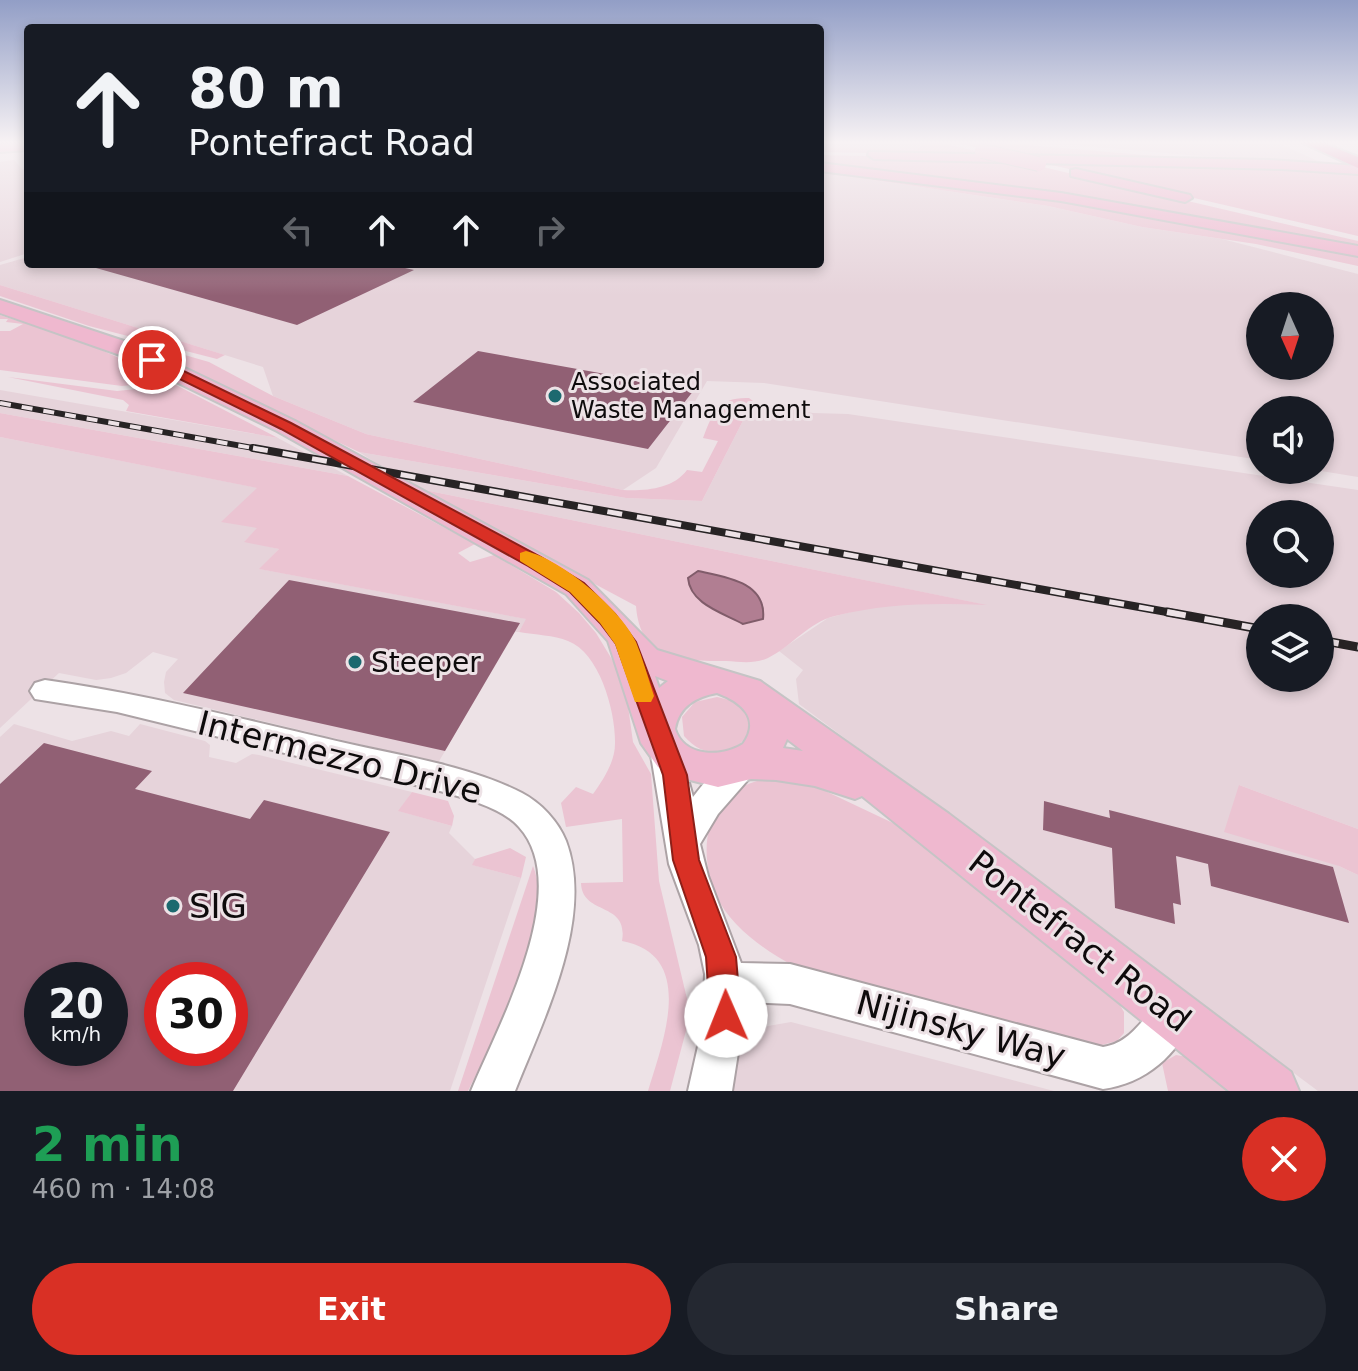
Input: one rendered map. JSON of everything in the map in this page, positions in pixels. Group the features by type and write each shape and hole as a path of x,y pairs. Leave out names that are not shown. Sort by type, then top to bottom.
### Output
{"main road":[{"path":"1036,194 1358,251"},
{"path":"1165,194 1208,204"},
{"path":"1270,218 1358,239"},
{"path":"0,306 131,351 286,426 577,587 625,642 659,667 706,681 732,683 761,699 773,726 770,740 761,753 747,763 730,769 703,769 678,759 662,742 625,642"},
{"path":"662,742 657,720 662,705 688,685 706,681"},
{"name":"Pontefract Road","path":"761,699 886,795 934,827 1272,1091"},
{"name":"Pontefract Road","path":"747,763 785,762 828,772 886,795"}],"street":[{"name":"Intermezzo Drive","path":"45,691 117,701 448,780 492,794 531,816 554,849 556,890 552,936 493,1091"},
{"path":"662,742 675,775 693,885 721,957 726,982 726,1016 710,1091"},
{"path":"684,841 706,804 747,763"},
{"name":"Nijinsky Way","path":"726,982 790,984 1103,1068 1124,1067 1139,1058 1174,1015"}],"shaded area":[{"path":"0,194 24,194 24,254 0,262"},
{"path":"824,194 967,194 1222,239 1358,274 1358,477 1334,473 1334,396 1246,396 1246,458 764,383 707,381 656,468 623,490 366,434 273,396 263,367 0,285 0,265 24,258 24,268 824,268"},
{"path":"967,194 1020,194 1358,253 1358,266 1256,244 1142,227 1048,206"},
{"path":"1056,194 1157,194 1358,241 1358,249"},
{"path":"1176,194 1358,194 1358,236"},
{"path":"0,285 225,355 217,359 89,326 0,296"},
{"path":"0,315 88,344 170,381 122,386 0,370 0,331 10,331 23,324 6,322 8,319 0,319"},
{"path":"150,345 209,362 273,396 366,434 623,490 658,488 674,481 687,470 702,472 718,441 703,438 718,408 739,398 753,401 702,501 626,498 359,452 142,348"},
{"path":"8,377 117,391 176,385 278,438 126,411 129,405 123,400"},
{"path":"0,390 278,438 348,476 0,413"},
{"path":"752,403 813,413 848,414 1246,473 1246,484 1318,484 1358,490 1358,829 1239,785 1339,866 1358,875 1358,1091 1318,1091 799,704 796,679 803,670 779,651 828,618 866,608 909,603 981,604 415,488 359,452 626,498 702,501"},
{"path":"0,413 348,476 475,544 458,553 470,562 494,555 556,592 579,613 596,633 619,671 627,699 633,742 651,774 659,881 688,1003 687,1027 670,1091 648,1091 661,1050 669,1004 667,982 660,964 646,950 622,941 619,920 589,900 583,893 581,883 623,882 622,819 566,827 561,803 576,787 593,794 613,757 613,717 604,685 589,658 568,641 519,632 526,619 259,569 279,549 244,542 257,528 221,522 257,488 0,437"},
{"path":"0,437 258,488 258,528 245,541 279,549 260,569 527,619 519,632 515,632 438,763 174,700 165,693 164,682 166,672 178,659 153,652 126,673 111,678 96,680 59,673 0,728"},
{"path":"415,488 987,605 911,605 835,616 817,623 777,653 758,661 679,658 655,648 646,638 639,624 636,606"},
{"path":"698,571 732,579 752,589 763,607 763,619 743,624 701,601 690,587 688,578"},
{"path":"717,697 738,704 749,715 750,728 744,740 732,749 717,752 700,749 684,736 682,717 695,702"},
{"path":"14,724 72,741 111,731 129,736 140,724 205,741 210,745 209,757 236,763 252,754 259,755 412,792 399,811 452,826 449,833 475,859 473,865 521,878 450,1091 0,1091 0,737"},
{"path":"771,778 802,780 895,824 1117,1000 1124,1012 1124,1033 1117,1041 1098,1046 792,965 770,952 739,927 722,906 710,875 707,855 712,820 721,805 734,792 750,783"},
{"path":"1239,785 1358,829 1358,875 1339,866 1224,832"},
{"path":"412,792 448,801 454,816 452,826 398,811"},
{"path":"510,848 526,857 521,878 472,865 475,859"},
{"path":"533,866 538,889 529,947 506,1012 468,1091 458,1091"},
{"path":"791,1022 1054,1091 728,1091 735,1057 749,1038 768,1026"},
{"path":"1176,1055 1188,1057 1230,1091 1168,1091 1162,1063"}],"building":[{"path":"96,268 414,270 297,325"},
{"name":"Associated Waste Management","path":"478,351 694,390 648,449 413,402"},
{"name":"Steeper","path":"289,580 520,623 445,751 183,693"},
{"name":"SIG","path":"44,743 152,771 135,789 250,819 264,800 390,832 233,1091 0,1091 0,784"},
{"path":"1044,801 1110,818 1109,810 1333,867 1349,923 1211,886 1208,864 1176,856 1181,905 1173,903 1175,924 1115,908 1112,848 1043,830"}],"railway":[{"path":"0,403 264,450"},
{"path":"253,448 1175,613"},
{"path":"1167,612 1175,613"},
{"path":"1175,613 1246,626"},
{"path":"1334,643 1358,647"}],"slow traffic":[{"path":"526,557 577,587 607,619 625,642 643,696"}],"place":[{"name":"Associated Waste Management","path":"555,396"},
{"name":"Steeper","path":"355,662"},
{"name":"SIG","path":"173,906"}],"route":[{"path":"152,360 286,426 534,561 577,587 607,619 625,642 675,775 686,860 721,957 726,982 726,1016"}]}
